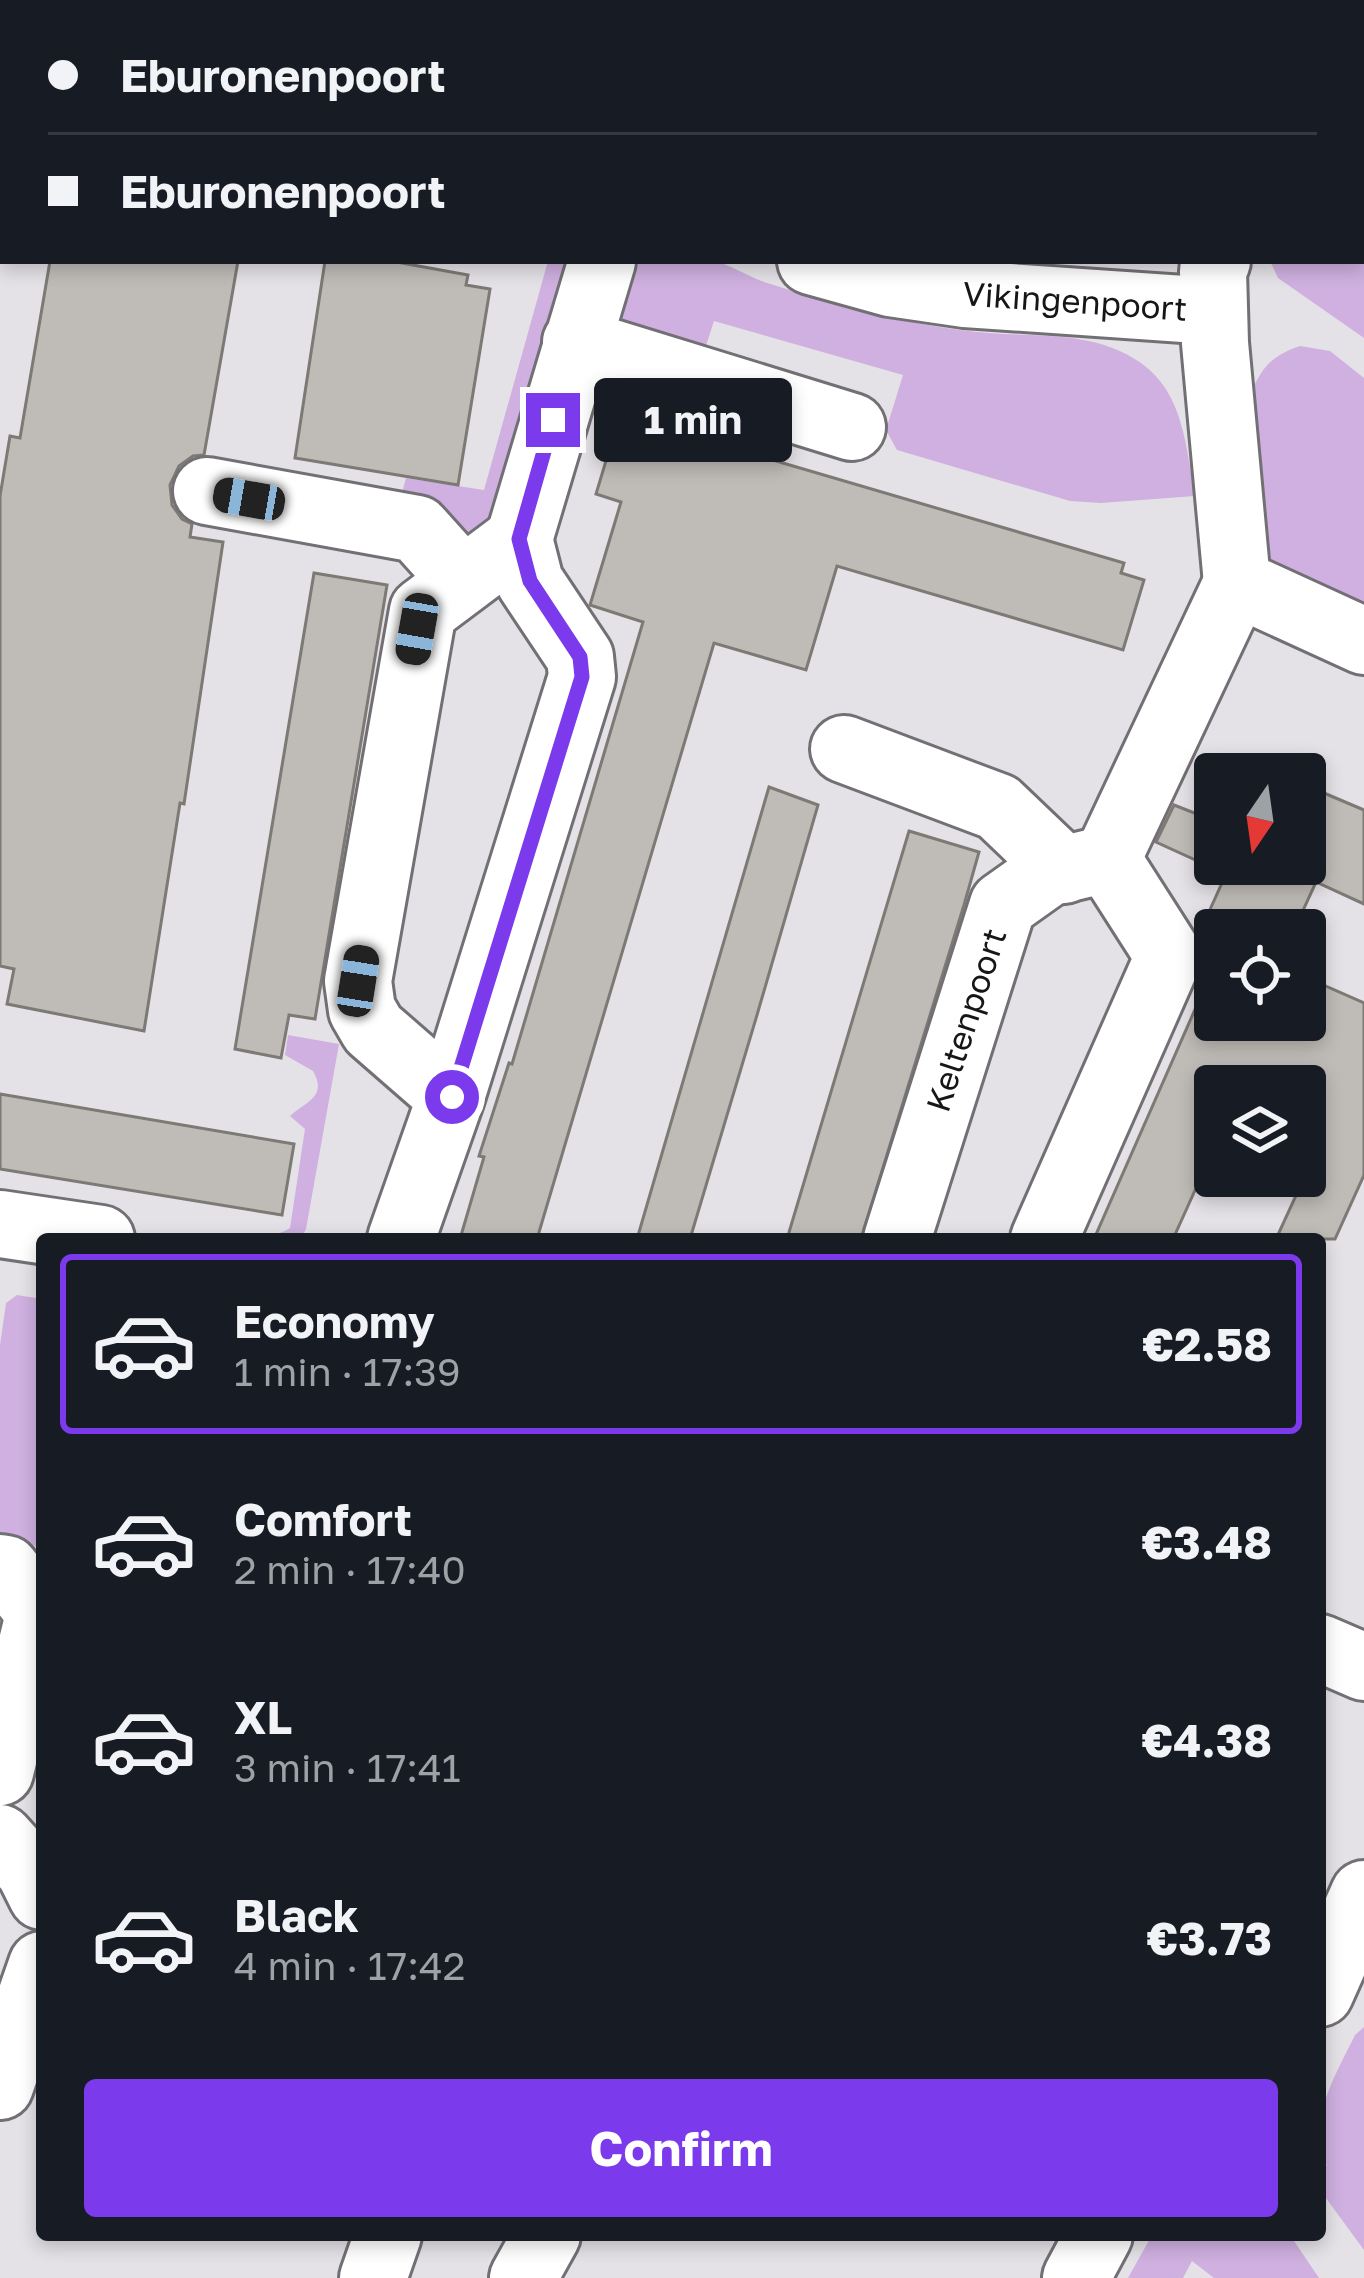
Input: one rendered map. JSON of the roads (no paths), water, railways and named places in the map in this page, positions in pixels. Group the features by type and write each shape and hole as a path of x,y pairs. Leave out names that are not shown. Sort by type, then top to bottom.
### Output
{"street":[{"path":"0,108 0,127"},
{"path":"405,1207 452,1097 523,839 582,677 580,657 530,581 519,539 601,264"},
{"name":"Vikingenpoort","path":"821,264 890,284 968,277 1215,286 1237,583"},
{"path":"576,341 852,427"},
{"path":"207,491 417,529 463,580"},
{"path":"452,1097 373,1029 362,1010 358,981 422,611 519,539"},
{"path":"1085,864 1237,583 1364,641"},
{"path":"844,749 998,807 1085,864 1169,956 1047,1233"},
{"name":"Keltenpoort","path":"899,1233 1003,905 1048,873 1085,864"},
{"path":"0,1224 61,1233"},
{"path":"0,1772 27,1600"},
{"path":"1326,1651 1364,1667"},
{"path":"0,1838 36,1884"},
{"path":"1326,1980 1364,1894"},
{"path":"0,2086 36,1982"},
{"path":"373,2278 386,2241"},
{"path":"523,2278 544,2241"},
{"path":"1076,2278 1096,2241"}]}
